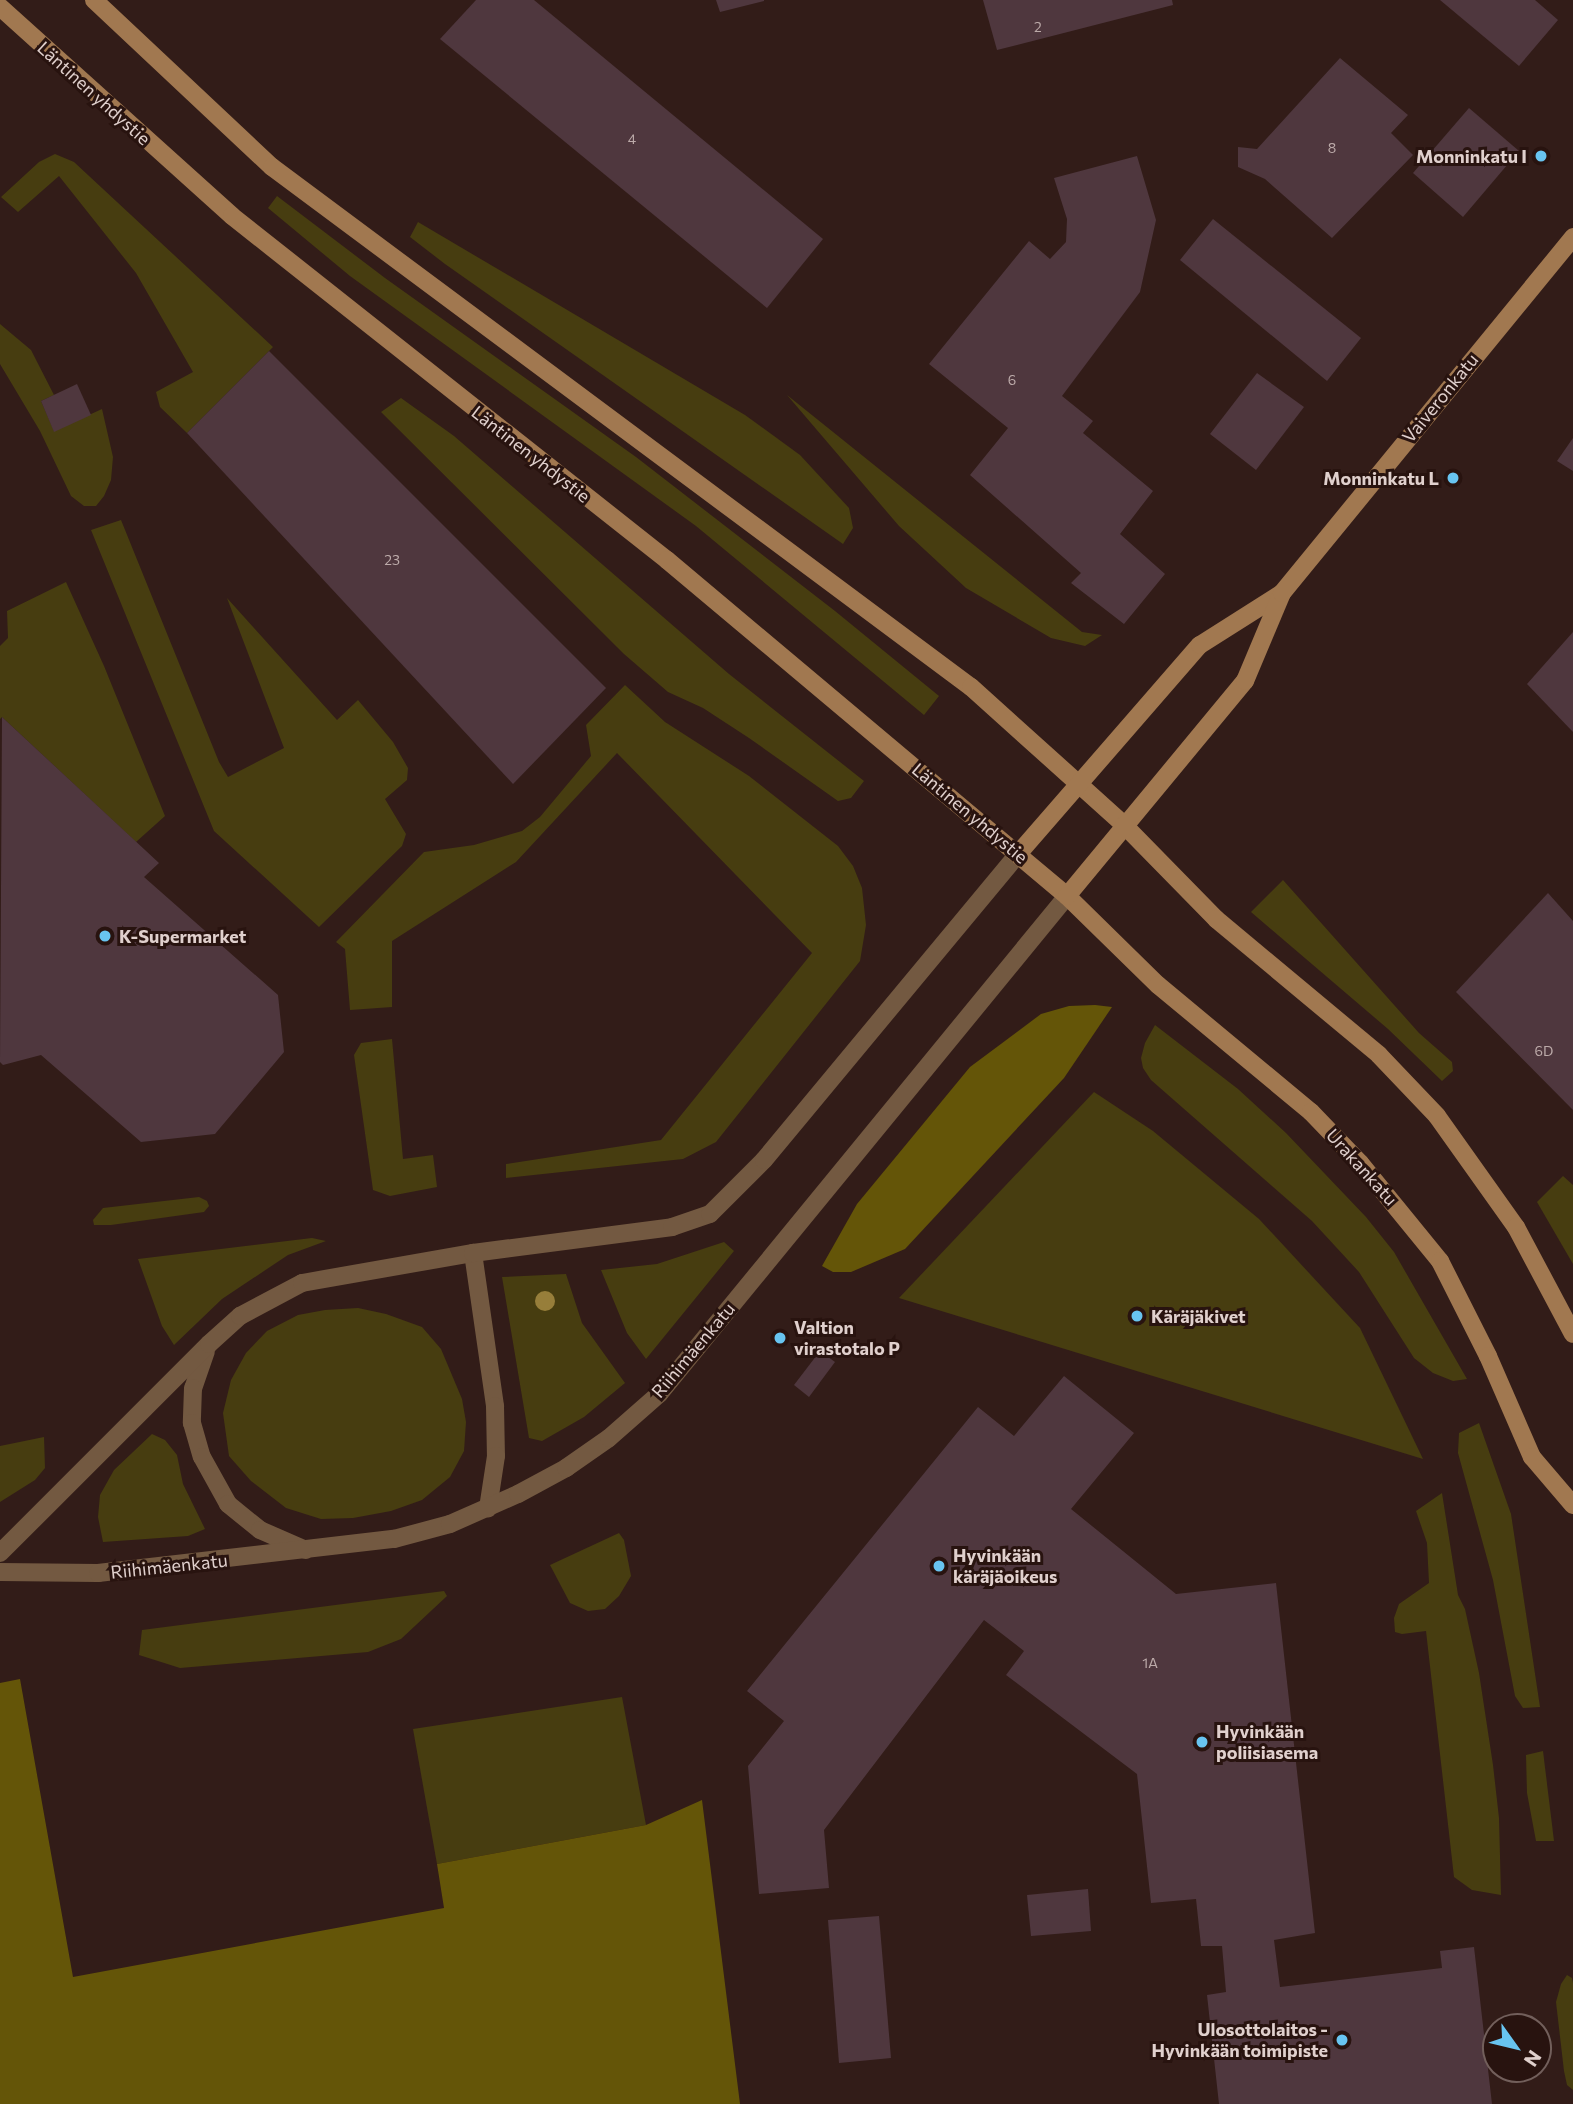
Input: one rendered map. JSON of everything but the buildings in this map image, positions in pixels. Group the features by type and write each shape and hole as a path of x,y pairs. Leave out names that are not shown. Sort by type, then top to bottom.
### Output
{"main road":[{"path":"94,0 272,167 971,687 1124,825 1216,919 1379,1055 1437,1116 1516,1227 1573,1335"},
{"name":"Läntinen yhdystie","path":"0,7 232,216 667,560 1067,896"},
{"name":"Vaiveronkatu","path":"1067,896 1245,681 1282,593 1573,237"},
{"name":"Vaiveronkatu","path":"1018,854 1200,645 1282,593"},
{"name":"Urakankatu","path":"1067,896 1158,985 1311,1112 1404,1213 1440,1261 1488,1356 1532,1457 1573,1506"}],"street":[{"path":"0,1553 240,1316 302,1283 473,1253 672,1227 710,1214 764,1160 1018,854"},
{"name":"Riihimäenkatu","path":"0,1572 99,1573 394,1539 450,1524 488,1508 566,1468 609,1438 659,1394 1067,896"},
{"path":"473,1253 495,1406 496,1456 488,1508"},
{"path":"209,1344 193,1388 192,1423 202,1457 229,1504 260,1530 307,1550"}],"shaded area":[{"path":"55,154 74,162 273,347 187,433 160,407 156,392 193,372 136,273 59,176 18,212 1,197 39,162"},
{"path":"277,196 385,278 636,457 835,611 939,696 924,715 696,526 350,276 268,208"},
{"path":"418,222 745,415 800,455 849,508 853,528 843,544 445,264 410,237"},
{"path":"0,324 31,350 54,395 41,401 54,431 102,409 113,457 111,480 96,506 84,506 71,496 40,431 0,364"},
{"path":"787,395 1082,632 1102,635 1085,646 1051,638 966,588 899,526"},
{"path":"401,398 454,436 729,674 864,781 851,798 838,801 703,708 668,692 624,654 381,412"},
{"path":"121,520 219,762 228,777 284,748 227,598 337,720 358,700 393,742 408,768 407,780 385,799 406,834 402,846 319,927 214,831 91,530"},
{"path":"66,582 104,666 165,816 136,842 2,717 0,719 0,646 8,638 7,611"},
{"path":"625,685 665,722 749,776 838,846 853,866 862,888 866,925 860,961 716,1142 683,1159 506,1178 506,1164 661,1140 812,953 617,753 516,862 392,941 392,1007 350,1010 345,949 336,942 424,852 474,845 522,831 540,817 591,756 586,725"},
{"path":"1283,880 1419,1033 1452,1062 1453,1071 1442,1081 1388,1029 1251,912"},
{"path":"1069,1006 1112,1007 1064,1078 905,1249 851,1272 833,1272 822,1266 857,1204 970,1067 1041,1014"},
{"path":"1155,1025 1238,1089 1286,1133 1366,1217 1394,1252 1467,1379 1453,1381 1433,1373 1414,1358 1359,1272 1312,1221 1151,1080 1143,1068 1141,1058 1145,1043"},
{"path":"392,1039 403,1159 433,1155 437,1187 390,1196 373,1190 354,1055 361,1043"},
{"path":"1094,1092 1153,1131 1259,1219 1360,1328 1423,1459 899,1298"},
{"path":"1563,1176 1573,1185 1573,1264 1537,1202"},
{"path":"199,1197 207,1201 209,1206 204,1212 94,1225 93,1220 103,1208"},
{"path":"312,1238 326,1241 288,1255 222,1299 174,1345 162,1326 138,1259"},
{"path":"724,1242 734,1251 646,1359 627,1333 601,1270 657,1264"},
{"path":"566,1274 582,1323 625,1383 584,1417 542,1441 529,1438 502,1277"},
{"path":"358,1308 386,1314 422,1327 441,1349 462,1399 466,1422 464,1451 450,1477 422,1500 391,1511 353,1518 321,1519 286,1508 251,1481 229,1456 223,1413 231,1380 246,1353 267,1331 298,1315"},
{"path":"1479,1423 1511,1514 1540,1707 1523,1708 1515,1696 1493,1580 1458,1453 1459,1433"},
{"path":"152,1434 165,1440 177,1455 183,1484 205,1529 188,1536 103,1542 98,1517 100,1495 114,1470"},
{"path":"44,1437 45,1468 35,1480 0,1502 0,1446"},
{"path":"1442,1493 1458,1595 1465,1609 1479,1673 1493,1765 1499,1818 1501,1895 1472,1890 1454,1877 1426,1631 1402,1634 1395,1632 1394,1618 1399,1604 1429,1583 1427,1543 1416,1511"},
{"path":"619,1533 624,1540 631,1576 619,1596 605,1609 588,1611 570,1603 550,1565"},
{"path":"444,1591 447,1596 401,1639 368,1652 180,1668 139,1655 142,1630"},
{"path":"20,1679 73,1977 444,1908 437,1864 646,1825 702,1800 740,2104 0,2104 0,1683"},
{"path":"622,1697 646,1825 437,1864 413,1729"},
{"path":"1543,1751 1554,1841 1536,1841 1527,1793 1526,1755"},
{"path":"1567,1975 1572,1978 1573,1983 1573,2090 1567,2085 1564,2071 1556,2002 1561,1984"}],"place":[{"name":"Monninkatu I","path":"1541,156"},
{"name":"Monninkatu L","path":"1453,478"},
{"name":"K-Supermarket","path":"105,936"},
{"name":"Käräjäkivet","path":"1137,1316"},
{"name":"Valtion virastotalo P","path":"780,1338"},
{"name":"Hyvinkään käräjäoikeus","path":"939,1566"},
{"name":"Hyvinkään poliisiasema","path":"1202,1742"},
{"name":"Ulosottolaitos - Hyvinkään toimipiste","path":"1342,2040"}]}
